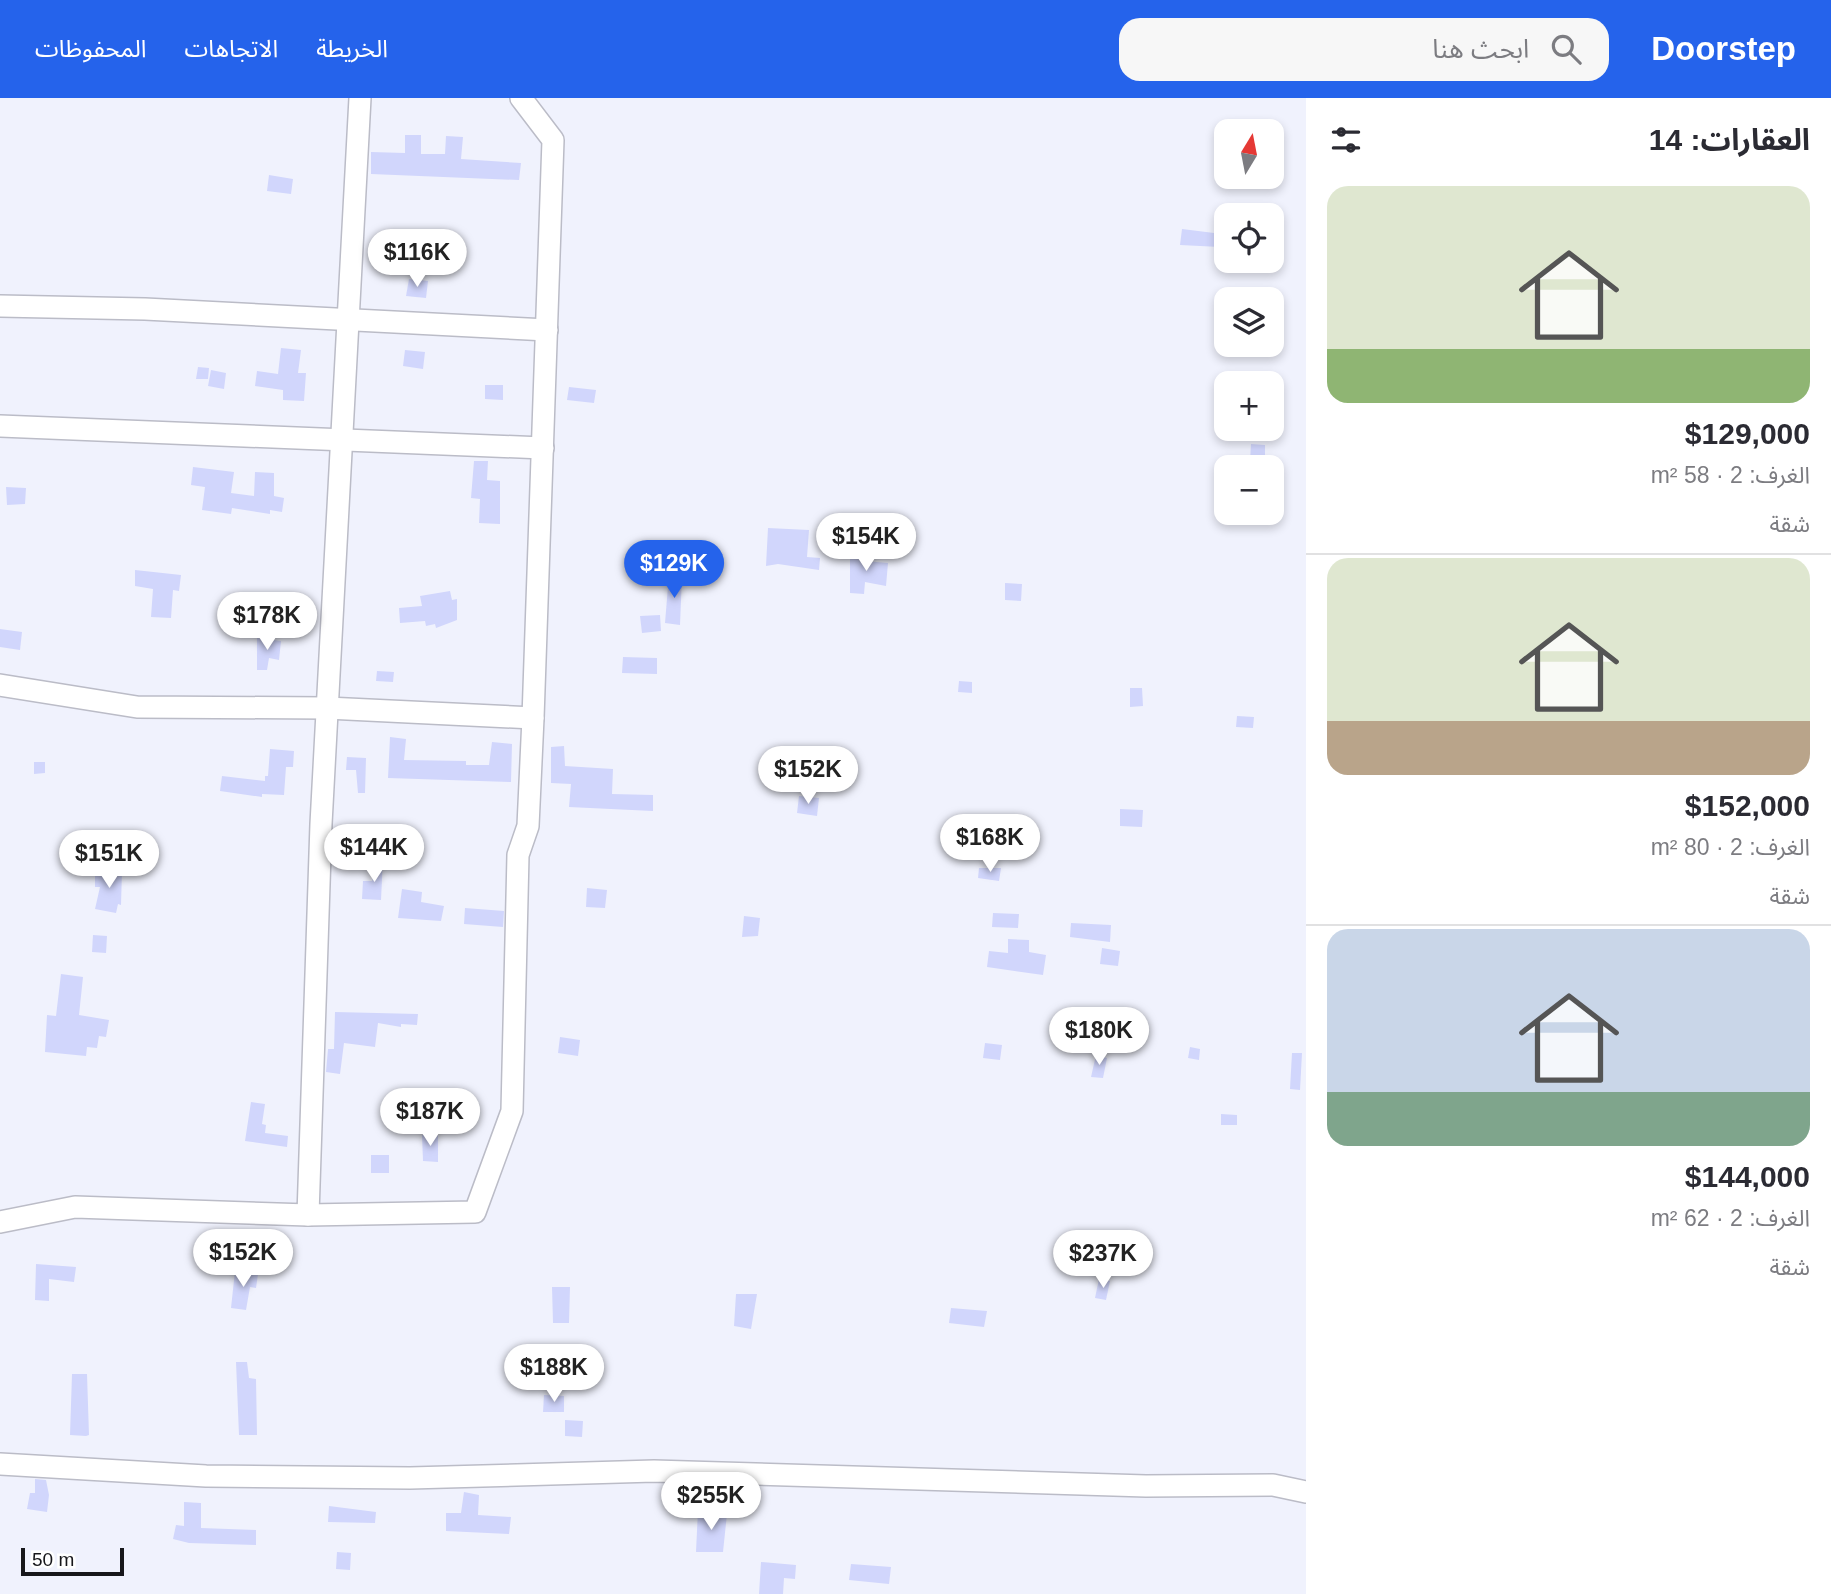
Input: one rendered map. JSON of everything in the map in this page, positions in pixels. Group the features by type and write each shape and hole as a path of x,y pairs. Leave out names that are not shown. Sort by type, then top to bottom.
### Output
{"street":[{"path":"308,1215 327,708 360,98"},
{"path":"0,1222 75,1207 308,1215 475,1212 512,1111 518,855 528,826 533,718 553,140 521,98"},
{"path":"0,306 145,309 547,330"},
{"path":"0,426 543,448"},
{"path":"0,685 137,707 327,708 533,718"},
{"path":"0,1464 206,1476 410,1478 654,1471 1146,1486 1273,1485 1306,1492"}],"building":[{"path":"405,135 421,135 421,154 445,154 446,136 463,137 461,159 521,163 519,180 371,174 371,152 405,153"},
{"path":"269,175 293,179 291,194 267,191"},
{"path":"1182,229 1214,233 1214,247 1180,245"},
{"path":"408,257 420,257 419,274 407,273"},
{"path":"409,279 428,281 426,298 406,296"},
{"path":"281,348 301,350 298,373 306,373 304,401 283,400 283,390 255,386 257,371 278,374"},
{"path":"405,350 425,352 423,369 403,366"},
{"path":"198,367 209,368 208,379 196,379"},
{"path":"211,370 226,373 224,389 208,386"},
{"path":"485,385 503,385 503,400 485,399"},
{"path":"569,387 596,390 594,403 567,400"},
{"path":"1251,444 1265,445 1265,455 1250,455"},
{"path":"474,461 488,461 487,480 500,481 500,524 479,523 480,499 471,498"},
{"path":"193,467 234,472 231,493 254,496 255,472 274,473 274,496 284,498 282,512 270,510 270,514 232,508 231,514 202,510 205,487 191,485"},
{"path":"6,487 26,488 25,504 7,505"},
{"path":"768,528 809,530 807,557 820,558 819,570 778,564 766,566"},
{"path":"850,554 865,554 865,561 888,563 886,586 865,582 864,594 850,593"},
{"path":"135,570 181,575 179,591 173,590 171,618 151,617 153,589 135,586"},
{"path":"669,574 682,576 680,625 665,623"},
{"path":"1005,583 1022,584 1021,601 1005,600"},
{"path":"450,591 452,600 457,599 457,620 436,628 435,624 426,626 425,621 400,623 399,608 422,606 420,596"},
{"path":"660,615 661,631 642,633 640,616"},
{"path":"0,629 22,632 20,650 0,647"},
{"path":"257,638 281,641 279,660 269,658 267,670 257,670"},
{"path":"623,657 657,658 657,674 622,673"},
{"path":"377,671 394,672 393,682 376,681"},
{"path":"959,681 972,682 972,693 958,692"},
{"path":"1130,688 1142,688 1143,706 1130,707"},
{"path":"1237,716 1254,717 1253,728 1236,727"},
{"path":"390,737 406,739 404,760 466,761 466,765 489,765 492,742 512,744 511,782 388,778"},
{"path":"564,746 565,766 613,769 612,794 653,795 653,811 569,807 571,784 551,783 551,747"},
{"path":"270,749 294,751 293,767 286,767 284,795 262,794 262,797 220,791 222,776 265,781 265,776 268,776"},
{"path":"347,757 366,758 365,793 358,793 356,770 346,770"},
{"path":"34,762 45,762 45,773 34,774"},
{"path":"799,796 819,798 817,816 797,813"},
{"path":"1120,809 1143,810 1142,827 1120,826"},
{"path":"378,857 383,858 381,900 362,899 363,881 372,881"},
{"path":"979,868 1001,868 999,881 978,878"},
{"path":"95,871 122,871 121,905 118,904 116,913 95,909 100,887 95,887"},
{"path":"587,888 607,890 605,908 586,907"},
{"path":"402,889 422,892 421,902 444,906 441,921 398,918"},
{"path":"465,908 504,911 503,927 464,924"},
{"path":"993,913 1019,914 1018,928 992,927"},
{"path":"744,916 760,918 758,936 742,937"},
{"path":"1071,923 1111,925 1110,942 1070,937"},
{"path":"93,935 107,936 106,953 92,952"},
{"path":"1008,939 1029,940 1029,952 1046,955 1043,975 987,967 989,951 1008,953"},
{"path":"1102,948 1120,951 1118,966 1100,964"},
{"path":"61,974 83,977 79,1015 109,1020 106,1037 99,1036 97,1048 87,1047 86,1056 45,1052 47,1015 56,1016"},
{"path":"1090,1007 1108,1009 1107,1025 1089,1023"},
{"path":"335,1012 418,1014 417,1025 401,1024 401,1027 378,1023 375,1047 344,1043 340,1074 326,1072 328,1049 334,1049"},
{"path":"560,1037 580,1040 578,1056 558,1053"},
{"path":"985,1043 1002,1045 1000,1060 983,1058"},
{"path":"1190,1047 1200,1049 1199,1060 1188,1058"},
{"path":"1292,1053 1302,1053 1300,1090 1290,1089"},
{"path":"1096,1055 1107,1058 1103,1078 1091,1077"},
{"path":"251,1102 265,1104 262,1124 266,1125 265,1133 288,1136 287,1147 245,1141"},
{"path":"1221,1114 1237,1115 1237,1125 1221,1125"},
{"path":"422,1135 438,1135 438,1162 423,1161"},
{"path":"371,1155 389,1155 389,1173 371,1173"},
{"path":"36,1264 76,1267 74,1282 49,1279 49,1301 35,1300"},
{"path":"235,1271 258,1274 256,1288 250,1287 246,1310 231,1308"},
{"path":"1099,1279 1110,1281 1106,1300 1095,1298"},
{"path":"552,1287 570,1287 569,1323 553,1323"},
{"path":"736,1294 757,1294 751,1329 734,1326"},
{"path":"951,1308 987,1311 984,1327 949,1323"},
{"path":"236,1362 247,1362 249,1378 256,1379 257,1435 239,1435"},
{"path":"72,1374 87,1374 89,1435 86,1436 70,1435"},
{"path":"544,1395 564,1396 564,1412 543,1412"},
{"path":"565,1420 583,1421 582,1437 565,1436"},
{"path":"35,1479 46,1480 49,1495 47,1512 27,1509 30,1493 35,1493"},
{"path":"464,1492 479,1495 478,1515 511,1517 509,1534 446,1531 446,1513 461,1513"},
{"path":"184,1502 201,1503 201,1528 256,1530 256,1545 189,1543 173,1539 176,1525 184,1526"},
{"path":"329,1506 376,1512 375,1523 328,1522"},
{"path":"698,1510 727,1514 723,1552 696,1552"},
{"path":"337,1552 351,1553 350,1570 336,1569"},
{"path":"761,1562 796,1565 795,1579 784,1578 783,1594 759,1594"},
{"path":"851,1564 891,1567 889,1584 849,1580"}]}
